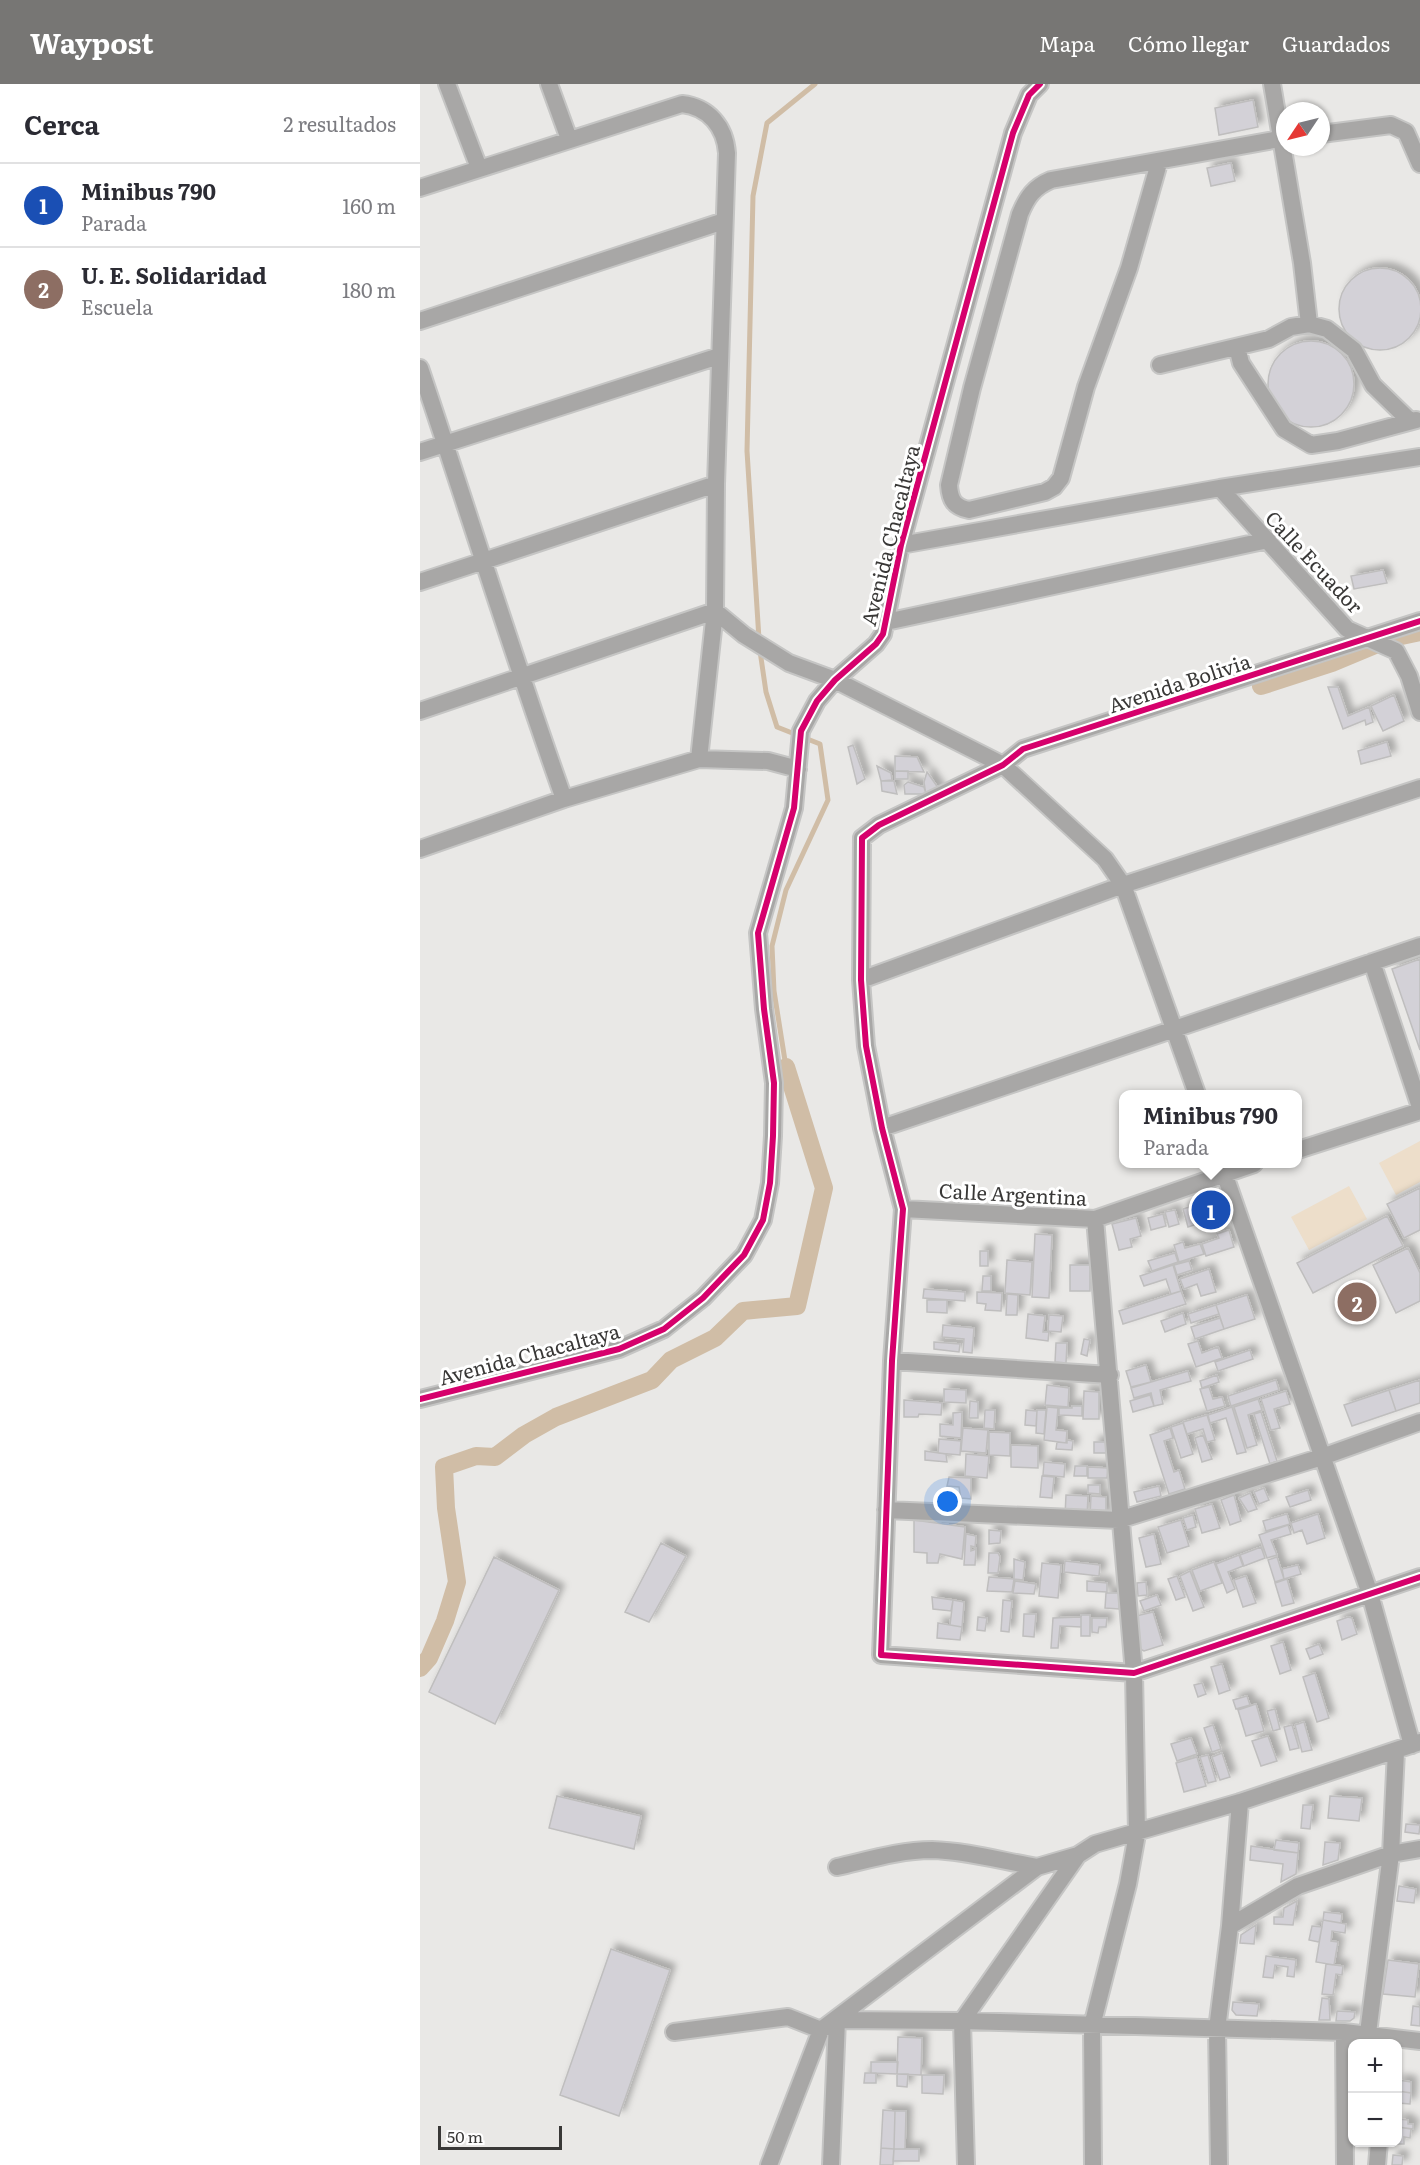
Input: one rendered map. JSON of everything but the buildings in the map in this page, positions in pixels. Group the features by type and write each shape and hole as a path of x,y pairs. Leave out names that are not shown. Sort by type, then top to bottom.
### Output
{"street":[{"path":"447,84 479,168"},
{"path":"549,84 569,139"},
{"name":"Avenida Chacaltaya","path":"420,1399 619,1349 663,1329 703,1298 744,1255 763,1220 770,1183 774,1083 764,1009 758,933 794,808 801,731 817,701 835,680 876,644 886,622 901,545 1013,133 1029,95 1040,84"},
{"path":"1272,86 1276,105"},
{"path":"420,188 682,104 705,111 719,125 726,143 719,356 715,611 699,759"},
{"path":"1330,133 1392,125 1406,132 1420,164"},
{"path":"1159,163 1129,268 1086,387 1061,478 1054,487 1045,492 969,510 958,508 950,498 949,485 972,388 1020,214 1028,197 1039,185 1051,180 1159,163 1276,140"},
{"path":"1286,156 1309,324"},
{"path":"420,321 724,221"},
{"path":"1160,365 1192,355 1269,339 1291,327 1309,324 1327,329 1354,350 1373,385 1415,420"},
{"path":"1236,347 1241,363 1284,429 1311,445 1338,441 1415,420"},
{"path":"420,452 719,356"},
{"path":"420,368 486,561 521,678 564,799"},
{"path":"901,545 1220,488 1420,457"},
{"path":"420,582 716,484"},
{"name":"Calle Ecuador","path":"1220,488 1347,629 1396,651 1409,676 1420,712"},
{"path":"886,622 1268,540"},
{"path":"420,711 715,611"},
{"path":"715,611 744,635 789,663 835,680 1004,765 1105,860 1123,885 1195,1090"},
{"name":"Avenida Bolivia","path":"861,980 862,838 879,825 1004,765 1023,749 1420,621"},
{"path":"420,849 564,799 699,759 768,761 798,769"},
{"path":"1420,788 1123,885 861,980 866,1046 882,1128 903,1209 892,1361 881,1655 1134,1673 1420,1577"},
{"path":"882,1128 1420,946"},
{"path":"1302,1149 1420,1109 1372,962"},
{"path":"1223,1168 1370,1594 1409,1746 1391,1854 1368,2034"},
{"name":"Calle Argentina","path":"903,1209 1095,1219 1223,1168"},
{"path":"1093,2165 1092,2026 1128,1884 1137,1834 1134,1673 1119,1520 1110,1375 1095,1219"},
{"path":"892,1361 1110,1375"},
{"path":"886,1510 1119,1520 1322,1457 1420,1422"},
{"path":"769,2165 821,2030 1036,1868 1078,1855 1095,1844 1137,1834 1240,1802 1409,1746"},
{"path":"1219,2165 1216,2029 1230,1926 1240,1802"},
{"path":"1230,1926 1298,1886 1391,1854 1420,1849"},
{"path":"837,1866 898,1853 930,1850 1036,1868"},
{"path":"966,2165 962,2021 1078,1855"},
{"path":"674,2032 788,2017 821,2030"},
{"path":"837,2020 962,2021 1344,2032 1368,2034 1382,2039"},
{"path":"831,2165 837,2020"},
{"path":"1344,2032 1345,2165"},
{"path":"1402,2040 1420,2041"},
{"path":"1377,2165 1379,2147"}],"shaded area":[{"path":"1420,1141 1420,1182 1396,1195 1379,1163"},
{"path":"1349,1186 1367,1219 1309,1250 1291,1217"}],"waterway":[{"path":"759,639 747,451 753,196 767,123 815,84"},
{"path":"1261,686 1332,663 1392,638 1420,632"},
{"path":"760,651 766,692 777,727 820,744 828,800 786,890 772,946 774,991 786,1067"},
{"path":"420,1668 429,1658 445,1621 457,1582 446,1508 444,1467 476,1456 495,1457 524,1435 556,1417 652,1380 671,1360 715,1338 743,1311 797,1306 824,1188 786,1067"}],"cycle path":[{"path":"420,1399 619,1349 664,1329 703,1298 744,1255 763,1220 770,1183 774,1083 764,1009 758,933 794,808 801,731 817,701 835,680 876,644 883,634 901,545 1013,133 1029,95 1040,84"},
{"path":"1420,621 1023,749 1003,765 879,825 862,838 861,980 866,1046 882,1128 903,1209 892,1361 881,1655 1134,1673 1420,1577"}],"place":[{"name":"Minibus 790","path":"1211,1210"},
{"name":"U. E. Solidaridad","path":"1357,1302"}]}
